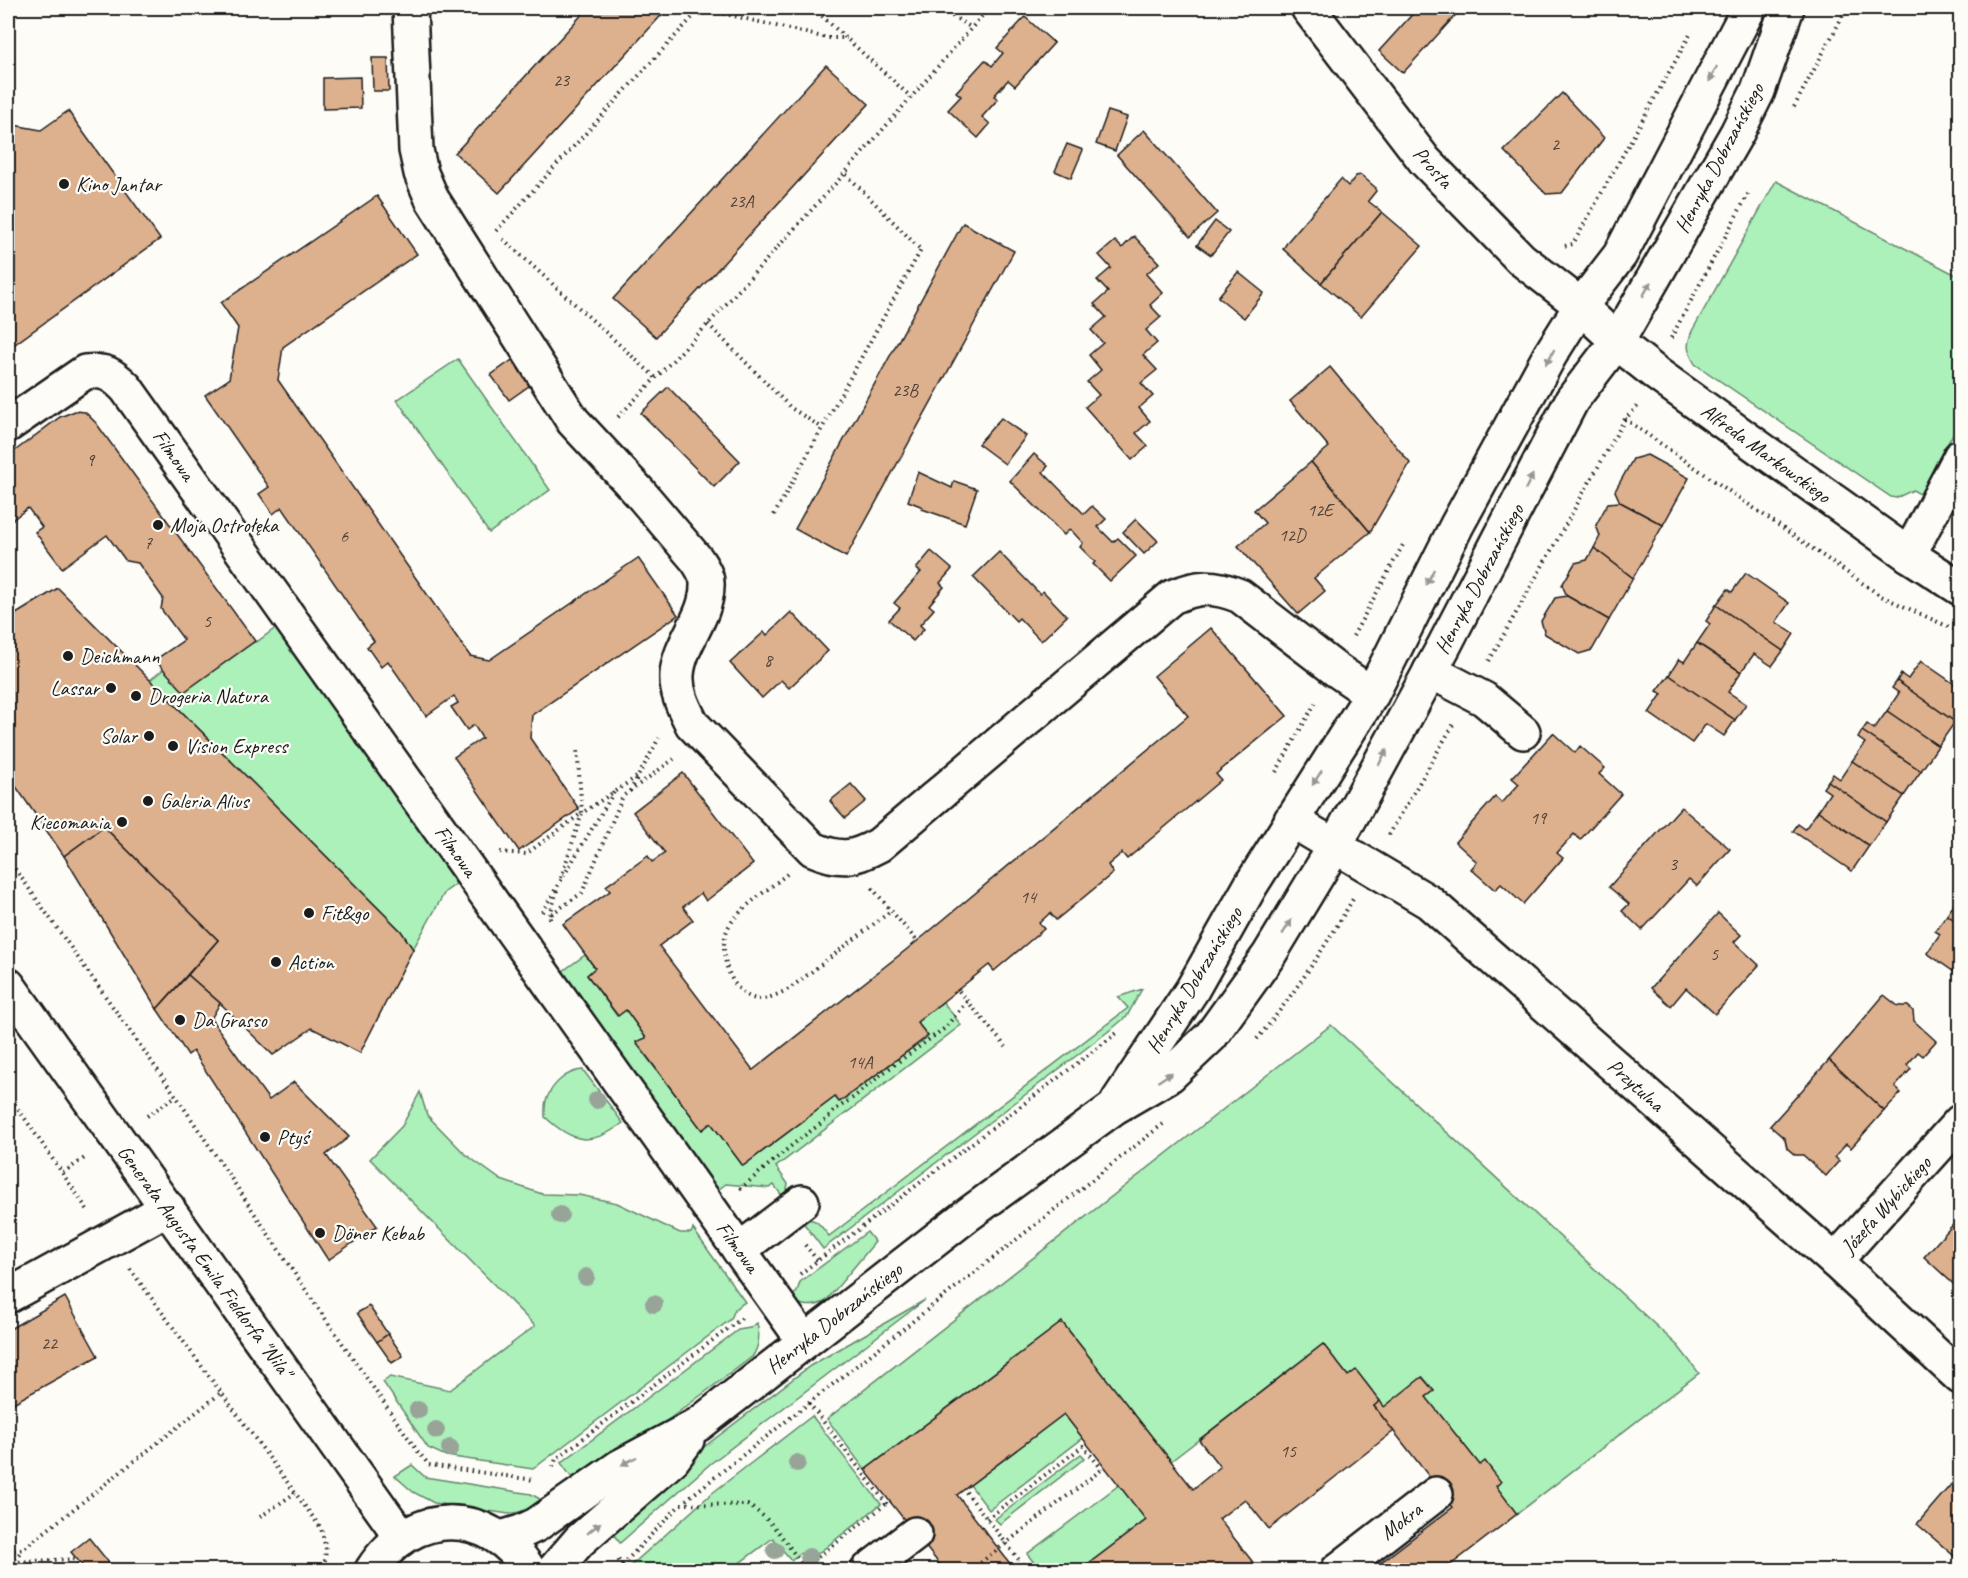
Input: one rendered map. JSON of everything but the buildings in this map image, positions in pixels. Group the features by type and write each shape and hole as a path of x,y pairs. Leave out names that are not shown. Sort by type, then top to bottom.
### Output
{"street":[{"path":"410,8 416,150 421,173 432,199 573,421 640,493 697,560 704,572 708,585 704,603 680,659 677,676 680,700 692,724 704,737 831,854 862,854 879,845 1172,597 1190,589 1209,587 1223,589 1240,596 1335,669 1372,694"},
{"name":"Prosta","path":"1308,8 1425,161 1521,259 1580,307"},
{"name":"Henryka Dobrzańskiego","path":"1115,1107 1192,990 1251,885 1372,694 1457,525 1550,356 1580,307 1620,255 1749,8"},
{"name":"Henryka Dobrzańskiego","path":"501,1538 536,1525 560,1490 619,1467 699,1424 966,1216 1115,1107 1170,1075 1211,1036 1269,955 1335,846 1572,400 1618,340 1737,133 1758,91 1787,8"},
{"path":"1758,91 1806,8"},
{"name":"Alfreda Markowskiego","path":"1580,307 1658,375 1909,555 1960,588"},
{"name":"Filmowa","path":"8,425 85,372 99,370 113,375 126,388 804,1341"},
{"path":"1909,555 1960,457"},
{"path":"1430,671 1484,699 1523,732"},
{"name":"Przytulna","path":"1291,820 1429,902 1835,1261 1960,1377"},
{"name":"Generała Augusta Emila Fieldorfa \"Nila\"","path":"8,985 17,1017 168,1208 402,1538"},
{"name":"Józefa Wybickiego","path":"1835,1261 1960,1122"},
{"path":"739,1250 802,1202"},
{"path":"8,1296 168,1208"},
{"name":"Henryka Dobrzańskiego","path":"554,1570 579,1541 673,1459 699,1424"},
{"name":"Mokra","path":"1338,1570 1436,1494"},
{"path":"372,1570 382,1554 402,1538 426,1527 451,1523 477,1527 501,1538 520,1556 529,1570"},
{"path":"868,1570 913,1535"}],"path":[{"path":"495,231 700,8 826,38 847,39"},
{"path":"813,8 911,97"},
{"path":"593,443 708,324 845,173 989,8"},
{"path":"952,16 972,27"},
{"path":"1539,274 1557,249 1573,244 1694,28"},
{"path":"774,515 921,250 845,173"},
{"path":"487,225 656,377"},
{"path":"708,324 791,408 821,427"},
{"path":"1625,419 1881,596 1960,632"},
{"path":"1275,772 1335,669 1408,535"},
{"path":"629,793 680,700"},
{"path":"550,915 582,893 623,796 704,737"},
{"path":"549,926 558,885 582,813 577,747"},
{"path":"494,852 526,854 638,776"},
{"path":"522,944 614,792"},
{"path":"891,911 789,989 772,997 758,999 745,995 729,974 723,956 723,938 730,924 745,909 831,854 891,911 916,940"},
{"path":"8,859 176,1096 313,1301 429,1465 560,1490 556,1460 1124,1028"},
{"path":"959,991 1006,1047"},
{"path":"737,1192 835,1110 945,1028 967,1001"},
{"path":"8,1094 109,1241 321,1528 326,1549 324,1570"},
{"path":"8,1569 23,1549 222,1392"},
{"path":"809,1403 886,1504 913,1535"},
{"path":"971,1570 1103,1468 1083,1446 987,1519"},
{"path":"966,1492 1027,1570"},
{"path":"260,1517 295,1493"},
{"path":"681,1504 747,1505 755,1509 776,1530 805,1570 886,1504"},
{"path":"593,1528 622,1565 616,1570"},
{"path":"8,1551 23,1549"},
{"path":"13,1562 73,1559 83,1570"}],"green space":[{"path":"1776,181 1960,277 1960,420 1921,495 1913,490 1896,498 1891,497 1695,364 1690,355 1688,344 1692,331"},
{"path":"458,359 550,490 489,533 397,400"},
{"path":"281,624 456,884 445,892 413,949 401,931 150,680 164,669 258,641"},
{"path":"585,955 595,968 587,975 617,1016 626,1010 646,1038 636,1043 702,1130 711,1123 743,1166 835,1097 840,1102 928,1036 917,1022 943,1002 961,1025 776,1167 788,1184 783,1197 774,1185 769,1188 726,1184 715,1192 563,971"},
{"path":"1142,989 1127,1016 1114,1027 823,1249 802,1221 815,1221 829,1236 1128,1008 1118,997"},
{"path":"1331,1025 1678,1346 1699,1373 1517,1514 1496,1486 1501,1482 1480,1465 1426,1397 1434,1391 1423,1377 1384,1407 1356,1371 1348,1376 1323,1344 1171,1461 1062,1322 865,1470 827,1419"},
{"path":"583,1070 623,1123 612,1131 592,1139 574,1137 545,1117 546,1100 553,1087 566,1075"},
{"path":"420,1092 427,1115 465,1154 501,1180 542,1194 579,1195 617,1203 680,1233 691,1233 693,1229 745,1302 735,1309 731,1319 533,1469 446,1456 428,1448 383,1382 390,1377 450,1390 535,1326 370,1159 402,1126"},
{"path":"867,1232 875,1242 826,1301 807,1306 789,1298 797,1292 800,1282"},
{"path":"925,1300 710,1464 620,1543 610,1530 683,1463 810,1366"},
{"path":"757,1323 759,1340 752,1357 648,1435 575,1482 561,1463 738,1330 750,1328"},
{"path":"1064,1414 1083,1438 989,1510 970,1485"},
{"path":"812,1416 881,1504 807,1562 800,1553 791,1560 773,1538 730,1570 626,1570 711,1494"},
{"path":"1081,1454 1085,1458 1000,1524 995,1519"},
{"path":"412,1465 425,1477 531,1494 547,1503 509,1514 434,1503 413,1492 395,1476"},
{"path":"1119,1485 1146,1520 1080,1570 1040,1570 1027,1554"}],"place":[{"name":"Kino Jantar","path":"64,184"},
{"name":"Moja Ostrołęka","path":"158,525"},
{"name":"Deichmann","path":"68,656"},
{"name":"Lassar","path":"111,688"},
{"name":"Drogeria Natura","path":"136,696"},
{"name":"Solar","path":"149,736"},
{"name":"Vision Express","path":"173,746"},
{"name":"Galeria Alius","path":"148,801"},
{"name":"Kiecomania","path":"122,822"},
{"name":"Fit&go","path":"309,913"},
{"name":"Action","path":"276,962"},
{"name":"Da Grasso","path":"180,1020"},
{"name":"Ptyś","path":"265,1137"},
{"name":"Döner Kebab","path":"320,1233"}]}
